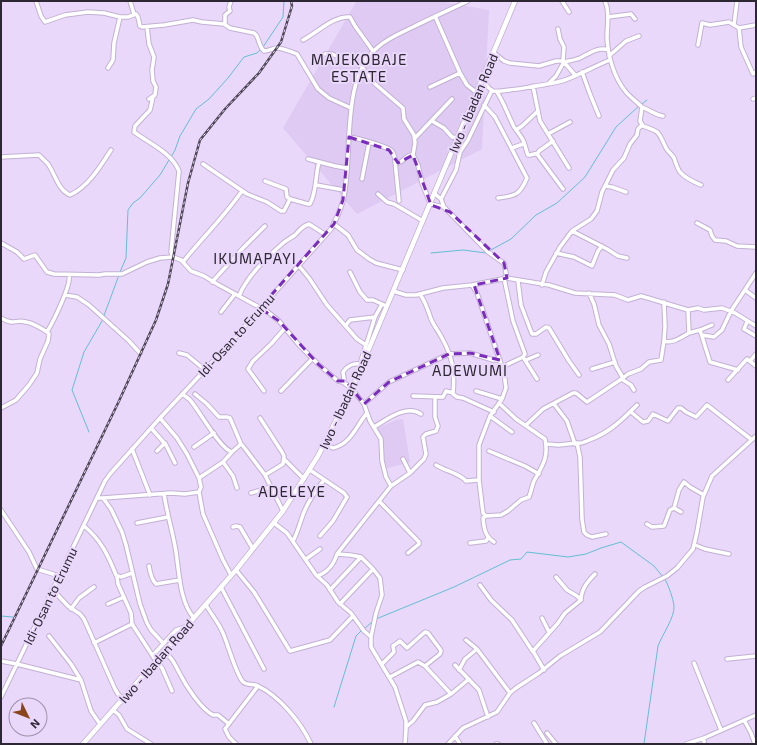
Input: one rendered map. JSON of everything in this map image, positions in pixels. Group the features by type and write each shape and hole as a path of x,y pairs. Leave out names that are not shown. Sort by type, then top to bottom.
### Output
{"main road":[{"name":"Iwo - Ibadan Road","path":"83,744 236,570 283,511 310,470 352,389 385,305 403,270 515,1"}],"street":[{"path":"36,1 41,16 45,22 65,15 88,12 104,13 120,17 128,17 134,14"},
{"path":"130,1 134,14 138,15 141,27 193,20 225,24 230,28 256,34 258,44 264,51 274,48 281,48 297,54 318,89 329,98 351,108"},
{"path":"225,24 225,15 230,11 229,7 231,1"},
{"path":"454,1 457,6"},
{"name":"Idi-Osan to Erumu","path":"1,697 110,474 299,266 334,224 344,190 351,108 358,77 367,59 373,51 389,38 468,1"},
{"path":"562,1 569,12"},
{"path":"606,1 608,17 607,48 618,80 625,91 642,107 656,116 664,116"},
{"path":"734,25 737,1"},
{"path":"608,17 631,14 635,19"},
{"path":"435,16 460,74 467,85 477,92"},
{"path":"108,68 113,60 114,44 120,17"},
{"path":"303,40 335,20 343,17 350,17 373,51"},
{"path":"698,45 702,23 710,24 729,22 739,28 756,25"},
{"path":"147,27 149,44 154,60 152,66 153,79 156,87 150,110 135,126 134,132 167,155 176,164 179,171 170,252 173,257"},
{"path":"739,28 741,47 753,74 756,72"},
{"path":"549,83 556,76 563,62 564,47 558,30"},
{"path":"482,79 492,90 498,92 562,81 610,59 626,41 639,36"},
{"path":"494,53 504,61 510,63 539,66 551,62 563,62 579,58 595,50 607,48"},
{"path":"325,54 332,54 341,58 352,55 367,59"},
{"path":"563,62 575,75"},
{"path":"362,67 374,83 403,108 404,119 415,138 413,154 430,204 444,207"},
{"path":"582,72 599,116"},
{"path":"430,87 460,74"},
{"path":"534,86 540,121 569,168"},
{"path":"441,199 456,170 460,152 468,140 492,90"},
{"path":"498,92 516,130 523,140 523,144 528,155 538,153 538,151 553,140"},
{"path":"149,99 153,97"},
{"path":"415,138 432,122 452,99"},
{"path":"484,105 495,117 527,180 517,194 498,198"},
{"path":"642,107 640,121 643,126 657,132 662,137 681,173 701,185"},
{"path":"516,130 538,111"},
{"path":"432,122 444,128 452,137 458,138"},
{"path":"548,134 570,122"},
{"path":"542,285 546,272 556,253 572,231 585,223 595,214 605,186 613,170 624,158 630,144 637,135 638,129 643,126"},
{"path":"349,137 360,139 392,151 395,161 399,201"},
{"path":"362,179 369,142"},
{"path":"512,148 523,144"},
{"path":"1,157 39,155 49,165 60,186 67,195 70,195 76,192 100,168 111,150"},
{"path":"538,153 538,156 563,189"},
{"path":"395,161 400,163 406,156 413,154"},
{"path":"308,159 346,168"},
{"path":"265,182 286,189 287,197 290,199 310,204 316,185 319,162"},
{"path":"203,164 242,191 283,212 290,199"},
{"path":"316,185 344,190"},
{"path":"605,186 626,192"},
{"path":"182,262 194,246 222,218 242,191"},
{"path":"378,194 387,202 394,204 423,222"},
{"path":"435,194 441,199 444,207 488,252 504,263 505,278 513,321 525,354 524,359 537,379"},
{"path":"697,223 710,230 715,240 726,241 737,246 756,247"},
{"path":"239,296 245,283 259,266 282,243 304,226 309,224 326,234"},
{"path":"334,224 348,235 358,250 369,259 376,263 403,270"},
{"path":"212,282 265,226"},
{"path":"572,231 602,246 621,258 627,258"},
{"path":"1,243 17,252 24,260 35,255 48,272 54,274 122,274 147,262 160,258 178,258 191,270 274,316 312,359 338,381 343,382 352,389 364,404 367,413 381,439 383,466 386,477 391,486"},
{"path":"556,253 574,257 592,266 598,251 602,246"},
{"path":"299,266 310,278 328,305 357,339 366,345"},
{"path":"343,382 343,372 348,366 351,364 362,364 366,345 375,317 385,305 373,300 367,300 360,292 350,272"},
{"path":"702,335 712,338 722,330 731,311 756,273"},
{"path":"1,408 16,400 28,386 36,373 48,341 49,334 47,332 66,295 70,275"},
{"path":"393,292 411,296 443,288 472,285 505,278 556,287 575,293 615,295 628,300 641,296 688,310 698,308 704,310 719,308 731,311 747,322 756,326"},
{"path":"518,281 521,305 532,334 536,334 548,328 568,361 579,374"},
{"path":"472,285 477,293 500,360 506,388 502,399 490,416 478,445 479,480 483,512 486,516"},
{"path":"745,290 756,298"},
{"path":"589,293 592,297 602,333 623,380 631,385 634,390"},
{"path":"221,312 235,294"},
{"path":"420,294 449,354 454,372 455,387 453,393"},
{"path":"66,295 77,297 89,305 130,341 140,354"},
{"path":"526,425 543,409 566,396 575,392 587,402 628,374 641,369 649,362 661,360 665,326 664,302"},
{"path":"688,310 689,333"},
{"path":"346,325 350,320 375,317"},
{"path":"1,318 12,323 28,322 47,332"},
{"path":"747,322 744,329 756,336"},
{"path":"664,341 674,341 712,324"},
{"path":"264,391 248,369 253,361 285,328"},
{"path":"700,330 710,362 738,370"},
{"path":"179,353 187,356 205,370"},
{"path":"364,404 389,382 449,354 470,353 493,360 500,360"},
{"path":"728,380 746,360 750,361 756,354"},
{"path":"502,367 538,355"},
{"path":"281,391 312,359"},
{"path":"750,361 756,366"},
{"path":"592,369 616,362"},
{"path":"413,396 436,396 435,398 443,397 446,391 494,412"},
{"path":"476,391 502,399"},
{"path":"182,394 190,399 203,420 226,449 232,452"},
{"path":"195,394 219,416 227,416 230,418 241,444 265,476 283,511"},
{"path":"349,395 358,396"},
{"path":"317,576 323,574 331,566 337,554 391,486 410,473 424,459 426,454 423,437 426,434 436,431 438,426 434,417 436,396"},
{"path":"486,516 501,515 521,500 528,498 532,486 545,462 545,439 516,419 499,403"},
{"path":"554,404 567,421 580,457 584,532 592,537 606,534"},
{"path":"631,412 643,422 647,422 654,414 668,421 678,408 681,408 696,417 707,405 752,440"},
{"path":"546,444 583,444 605,434 637,406"},
{"path":"374,427 401,412 411,411 420,414"},
{"path":"324,444 333,448 344,444 367,413"},
{"path":"490,416 512,432"},
{"path":"160,418 177,438 199,478 201,487 199,492 204,517 231,575"},
{"path":"260,418 282,452 284,459 304,478"},
{"path":"151,428 165,443 175,463"},
{"path":"194,447 214,433"},
{"path":"448,744 463,728 494,715 510,693 544,670 560,656 600,632 638,591 664,578 677,568 695,545 704,495 712,476 756,436"},
{"path":"157,452 165,443"},
{"path":"199,478 223,462 241,444"},
{"path":"132,449 150,495"},
{"path":"489,451 525,466 539,474"},
{"path":"265,476 282,465 284,459"},
{"path":"403,459 410,473"},
{"path":"223,462 233,476 237,488"},
{"path":"436,465 460,476 466,481 479,480"},
{"path":"310,470 344,493 347,497 333,521 320,536"},
{"path":"293,541 310,499 315,490 324,480"},
{"path":"647,524 652,527 664,526 670,510 674,508 679,490 684,482 704,495"},
{"path":"251,493 271,487"},
{"path":"97,498 199,492"},
{"path":"164,494 180,580 188,610 194,618"},
{"path":"103,498 111,509 122,532 140,604 147,622 151,630 163,644"},
{"path":"379,501 420,542 408,553"},
{"path":"674,508 681,512"},
{"path":"1,510 29,552 37,569 59,576"},
{"path":"486,516 483,518 488,538 494,542"},
{"path":"136,523 168,517"},
{"path":"274,523 284,529 317,576 327,585 340,604 353,616 363,630 371,637"},
{"path":"84,526 98,540 106,551 131,613 132,624 162,668 172,690"},
{"path":"233,528 236,526 240,527 253,549"},
{"path":"470,543 486,540 488,538"},
{"path":"695,545 705,549 729,554"},
{"path":"306,559 320,549"},
{"path":"337,554 360,557 380,578 382,592 371,637 372,650 390,676 395,687 406,727 405,744"},
{"path":"330,590 360,557"},
{"path":"149,566 156,584 180,580"},
{"path":"340,604 373,569"},
{"path":"236,570 254,592 290,651 330,640 353,616"},
{"path":"117,577 132,573"},
{"path":"581,600 581,594 595,574"},
{"path":"556,577 567,590 581,600"},
{"path":"480,584 491,600 512,620 544,670"},
{"path":"71,608 80,598 94,587"},
{"path":"221,587 264,669"},
{"path":"52,590 84,619 115,689 123,699"},
{"path":"108,604 124,597"},
{"path":"544,670 533,650 558,623 565,613 581,600"},
{"path":"206,605 222,630 243,682 258,686 278,700 305,732 311,744"},
{"path":"542,618 549,632"},
{"path":"94,643 132,624"},
{"path":"153,655 176,630 185,627"},
{"path":"382,664 394,652 394,646 400,641 407,648 426,632 441,651 440,654 425,666"},
{"path":"49,636 71,664 81,680 91,711 100,724"},
{"path":"466,640 477,649 510,693"},
{"path":"459,670 465,659 477,649"},
{"path":"164,652 171,658 181,676 204,709 213,715 218,715 229,724"},
{"path":"727,659 756,656"},
{"path":"1,661 81,680"},
{"path":"390,676 418,662 425,666 451,694"},
{"path":"694,663 721,730"},
{"path":"455,665 478,690 488,717"},
{"path":"406,727 413,721 425,705 437,702 443,697 451,694 469,679"},
{"path":"236,744 225,729 258,686"},
{"path":"113,710 119,715 127,729 151,744"},
{"path":"686,744 704,738 756,715"},
{"path":"744,720 751,732 755,744"},
{"path":"534,723 547,744"},
{"path":"547,733 556,744"},
{"path":"455,736 460,744"},
{"path":"704,738 704,744"}],"highlighted area":[{"path":"349,137 389,150 398,163 413,155 431,205 450,212 504,263 507,278 474,285 500,360 470,353 449,354 389,382 364,404 346,381 338,381 318,364 279,321 260,308 334,224 343,200"}],"shaded area":[{"path":"438,1 489,10 482,149 357,214 283,128 356,2"},
{"path":"403,419 410,462 385,469 381,439 377,428 396,420"}],"waterway":[{"path":"263,47 283,17 284,1"},
{"path":"171,157 180,136 196,109 209,99 244,57 257,53 261,49"},
{"path":"642,104 647,100"},
{"path":"489,251 511,239 536,215 557,203 585,177 616,127 639,106"},
{"path":"120,272 126,258 128,210 160,175 169,160"},
{"path":"431,253 463,250 486,253"},
{"path":"89,432 72,390 84,352 102,321 119,275"},
{"path":"376,619 454,587 510,560 521,559 527,552 568,557 586,554 621,542 654,566 663,577"},
{"path":"644,744 658,646 674,610 672,596 665,579"},
{"path":"1,616 13,617"},
{"path":"364,629 372,622"},
{"path":"334,707 356,636 361,631"}],"railway":[{"path":"1,646 119,401 156,320 168,284 188,183 200,140 225,109 259,73 281,42 292,6 291,1"}],"district":[{"name":"MAJEKOBAJE ESTATE","path":"359,68"},
{"name":"IKUMAPAYI","path":"255,259"},
{"name":"ADEWUMI","path":"470,371"},
{"name":"ADELEYE","path":"292,492"}]}
